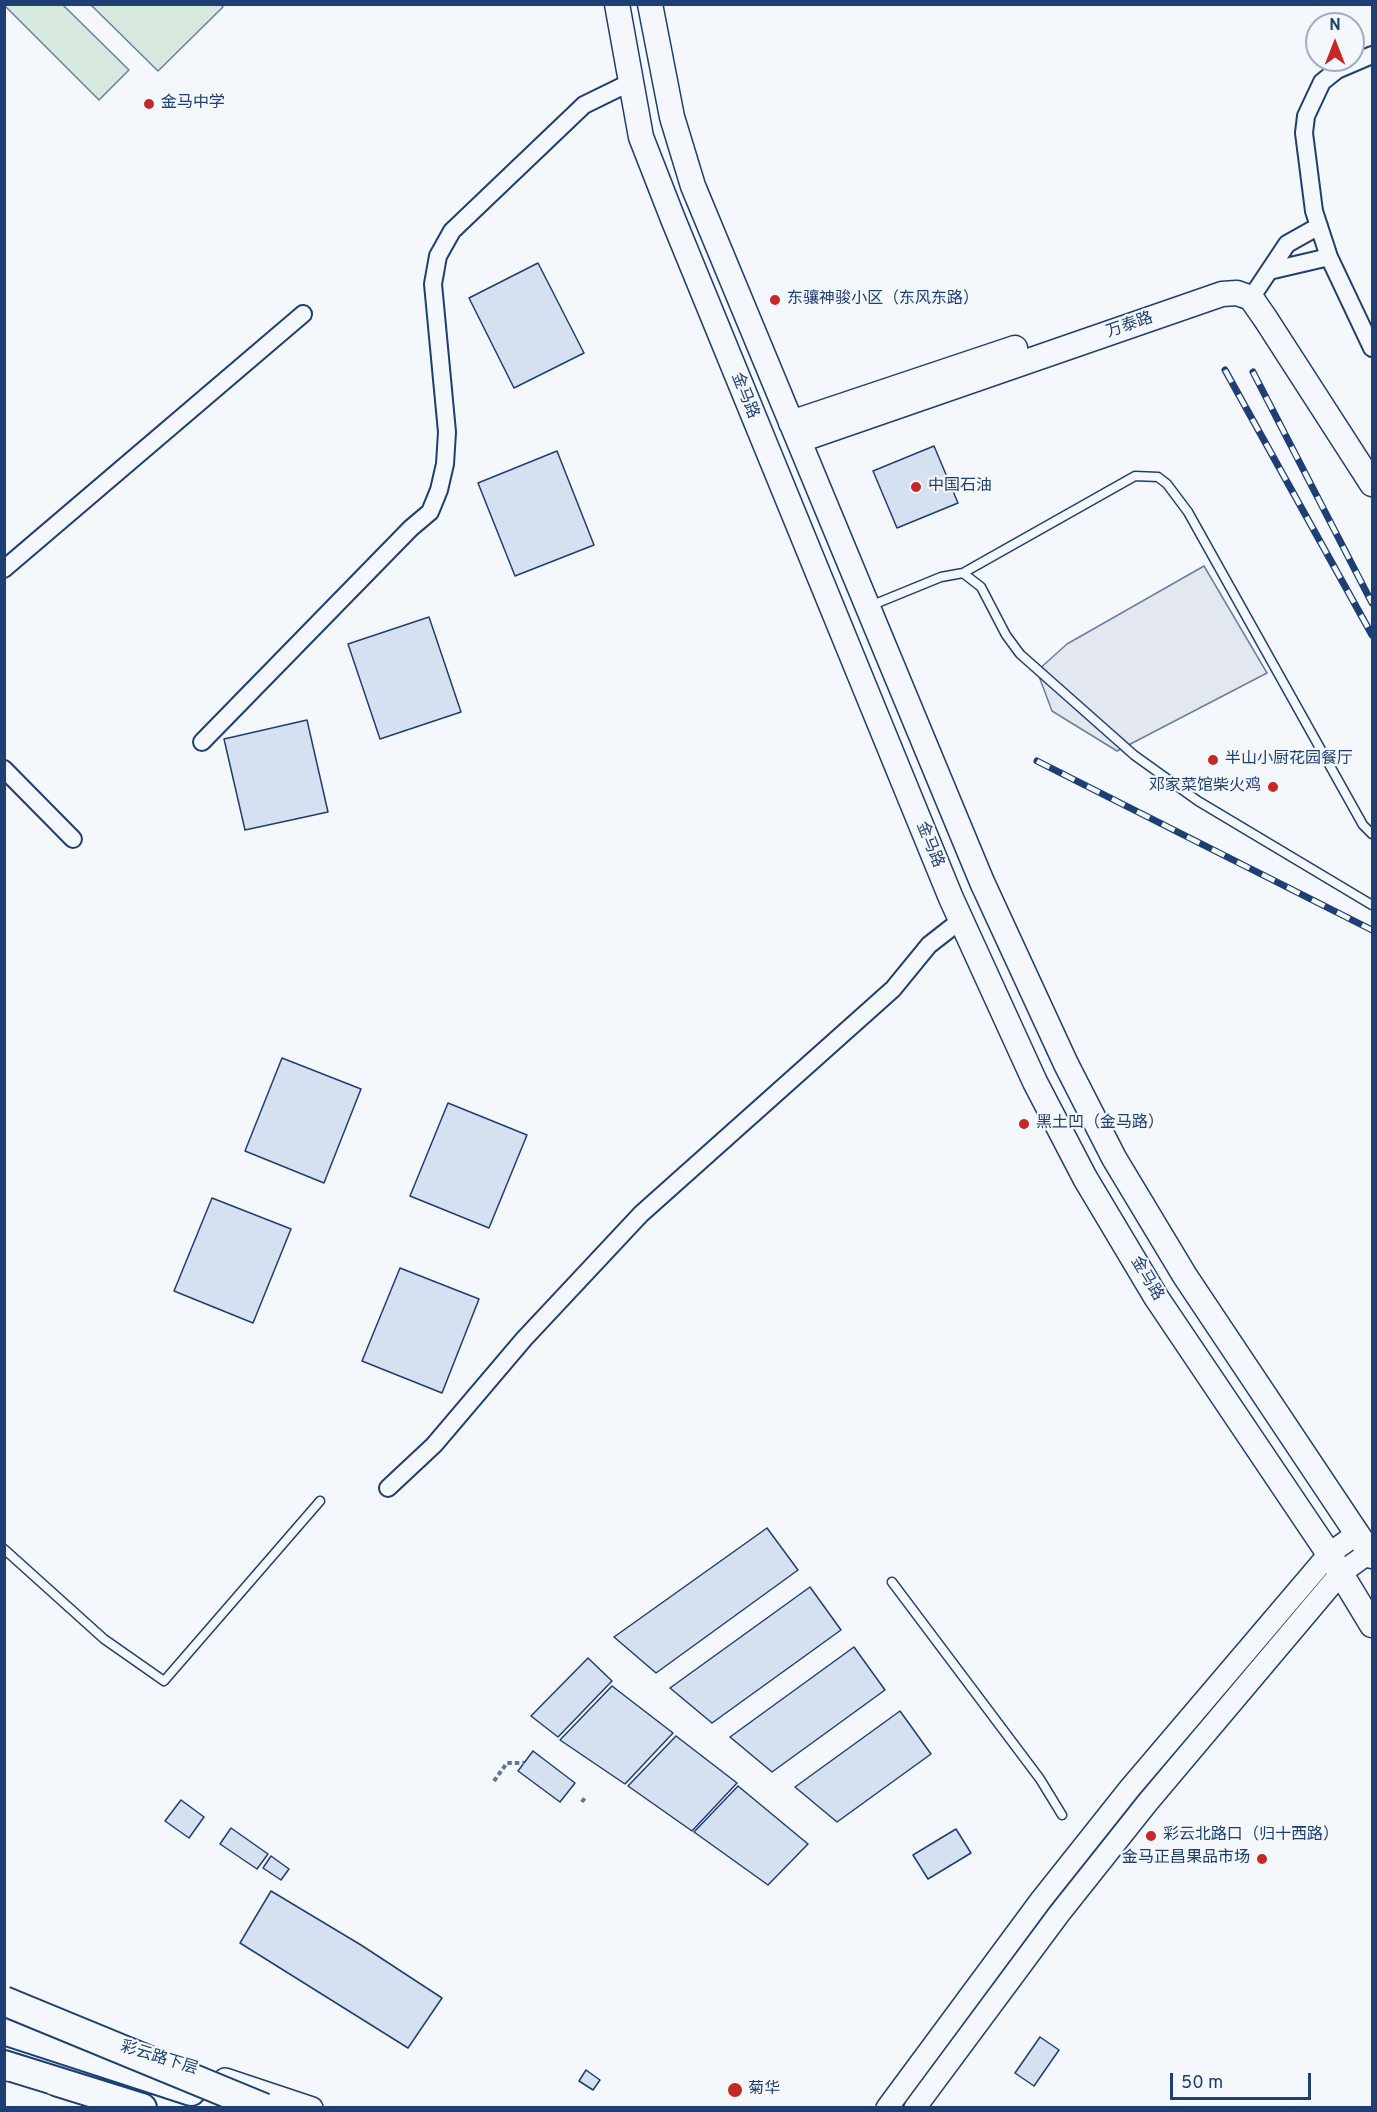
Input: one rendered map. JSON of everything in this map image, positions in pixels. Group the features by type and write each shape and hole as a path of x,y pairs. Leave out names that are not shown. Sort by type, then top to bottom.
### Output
{"highway":[{"path":"4,2001 264,2108"},
{"path":"4,2031 241,2108"},
{"path":"4,2065 142,2108"},
{"path":"4,2096 41,2101"}],"main road":[{"name":"金马路","path":"617,4 641,137 677,230 961,920 1035,1082 1085,1178 1156,1297 1335,1563 1372,1625"},
{"name":"金马路","path":"650,4 672,117 693,186 982,882 1066,1064 1114,1158 1185,1276 1367,1547"},
{"name":"万泰路","path":"795,432 1222,294 1237,293 1259,285"},
{"path":"1259,285 1372,458"},
{"path":"1259,285 1372,484"}],"street":[{"path":"1372,56 1336,70 1322,82 1306,116 1304,133 1314,211 1329,257 1372,348"},
{"path":"202,742 411,528 430,512 439,490 445,464 447,432 433,284 438,256 452,231 584,105 631,82"},
{"path":"1259,285 1287,244 1319,226"},
{"path":"1259,285 1329,257"},
{"path":"4,569 303,314"},
{"path":"4,769 73,839"},
{"path":"388,1488 434,1445 524,1339 641,1214 893,989 930,945 961,920"},
{"path":"887,2108 1041,1900 1130,1788 1335,1563 1367,1547"},
{"path":"915,2108 1059,1914 1335,1563"},
{"name":"彩云路下层","path":"4,2012 312,2108"},
{"path":"4,2073 98,2108"}],"lane":[{"path":"869,607 941,576 963,573 1135,476 1158,477 1167,484 1188,512 1363,825 1372,834"},
{"path":"963,573 981,586 1006,634 1020,654 1134,755 1198,801 1372,905"},
{"path":"4,1550 104,1639 164,1681 320,1501"},
{"path":"892,1582 1040,1779 1062,1815"},
{"path":"35,2108 41,2101"}],"path":[{"path":"494,1781 507,1762 524,1763"},
{"path":"582,1802 586,1796"}],"shaded area":[{"path":"220,4 223,7 158,71 91,5"},
{"path":"4,5 63,5 129,70 99,100"},
{"path":"1204,566 1267,673 1117,751 1052,711 1037,671 1067,644"}],"building":[{"path":"538,263 584,353 514,388 469,298"},
{"name":"中国石油","path":"934,446 958,503 897,528 873,471"},
{"path":"557,451 594,545 515,576 478,483"},
{"path":"429,617 461,712 380,739 348,644"},
{"path":"307,720 328,812 245,830 224,739"},
{"path":"282,1058 361,1089 324,1183 245,1151"},
{"path":"448,1103 527,1135 489,1228 410,1196"},
{"path":"212,1198 291,1229 253,1323 174,1291"},
{"path":"400,1268 479,1299 442,1393 362,1361"},
{"path":"767,1528 798,1570 656,1673 614,1637"},
{"path":"810,1587 841,1630 712,1723 670,1688"},
{"path":"854,1647 885,1690 772,1772 730,1737"},
{"path":"588,1658 612,1681 558,1737 531,1716"},
{"path":"612,1686 673,1733 625,1784 560,1740"},
{"path":"900,1711 931,1754 837,1822 795,1787"},
{"path":"676,1736 737,1783 692,1831 628,1786"},
{"path":"533,1751 575,1783 560,1802 518,1771"},
{"path":"738,1786 808,1844 768,1885 694,1832"},
{"path":"181,1800 204,1817 189,1838 165,1821"},
{"path":"231,1828 268,1854 257,1869 220,1844"},
{"path":"956,1829 971,1853 928,1879 913,1855"},
{"path":"271,1856 289,1869 281,1880 263,1868"},
{"path":"271,1891 361,1945 442,1998 408,2048 240,1943"},
{"path":"1040,2037 1059,2050 1034,2086 1015,2073"},
{"path":"586,2070 600,2080 593,2090 579,2081"}],"railway":[{"path":"1225,370 1372,635"},
{"path":"1253,372 1372,603"},
{"path":"1037,761 1372,930"}],"place":[{"name":"金马中学","path":"149,104"},
{"name":"东骧神骏小区（东风东路）","path":"775,300"},
{"name":"中国石油","path":"916,487"},
{"name":"半山小厨花园餐厅","path":"1213,760"},
{"name":"邓家菜馆柴火鸡","path":"1273,787"},
{"name":"黑土凹（金马路）","path":"1024,1124"},
{"name":"彩云北路口（归十西路）","path":"1151,1836"},
{"name":"金马正昌果品市场","path":"1262,1859"},
{"name":"菊华","path":"735,2090"}]}
